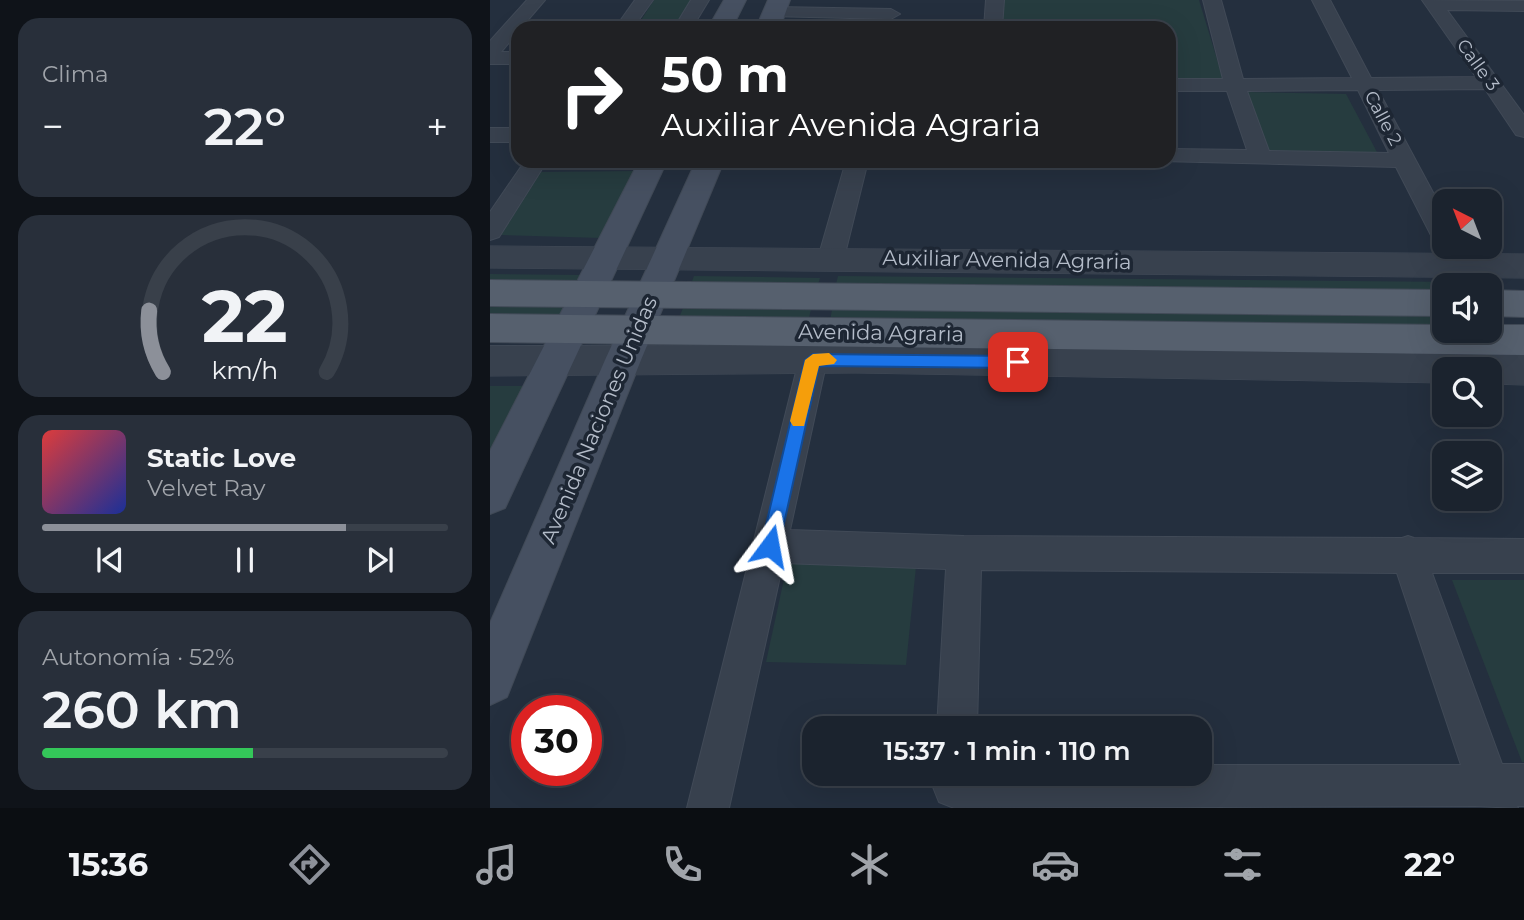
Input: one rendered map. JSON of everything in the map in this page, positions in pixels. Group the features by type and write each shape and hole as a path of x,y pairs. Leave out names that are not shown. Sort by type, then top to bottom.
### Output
{"main road":[{"path":"724,21 735,0"},
{"path":"490,494 650,168"},
{"name":"Avenida Naciones Unidas","path":"490,680 707,168"},
{"name":"Avenida Agraria","path":"490,293 587,293 637,328 1509,368"},
{"name":"Avenida Agraria","path":"490,328 561,345 637,328 1432,303"},
{"path":"1502,303 1524,304"}],"street":[{"path":"518,21 536,0"},
{"path":"629,21 644,0"},
{"path":"687,21 700,0"},
{"path":"994,21 995,0"},
{"path":"1212,0 1236,86 1260,157"},
{"name":"Calle 2","path":"1321,0 1432,213"},
{"path":"1432,2 1524,6"},
{"name":"Calle 3","path":"1432,2 1524,130"},
{"path":"774,13 891,14"},
{"path":"490,53 511,29"},
{"path":"490,58 511,58"},
{"path":"1176,85 1492,83"},
{"path":"490,135 511,135"},
{"path":"1176,156 1405,160"},
{"path":"490,230 531,168"},
{"path":"831,258 855,168"},
{"name":"Auxiliar Avenida Agraria","path":"490,257 1432,256"},
{"name":"Auxiliar Avenida Agraria","path":"1474,259 1524,266"},
{"path":"637,328 813,360 1509,368"},
{"path":"490,362 561,345"},
{"path":"708,808 813,360"},
{"path":"770,546 964,553 1408,553 1524,556"},
{"path":"957,716 964,553"},
{"path":"954,789 1503,793 1408,553"}],"green space":[{"path":"654,0 692,0 680,21 640,21"},
{"path":"1002,0 1199,0 1223,79 1176,78 1176,21 1001,21"},
{"path":"1245,92 1346,94 1378,154 1267,153"},
{"path":"637,171 601,238 501,235 541,172"},
{"path":"490,274 584,275 577,289 490,288"},
{"path":"694,276 820,278 816,291 689,289"},
{"path":"838,276 1432,282 1432,299 834,292"},
{"path":"490,294 573,296 557,325 490,324"},
{"path":"688,296 814,297 807,326 676,325"},
{"path":"834,299 1432,308 1432,335 829,326"},
{"path":"490,386 527,386 490,457"},
{"path":"789,556 917,557 906,665 766,662"},
{"path":"1452,580 1524,580 1524,762 1522,762"}],"slow traffic":[{"path":"799,421 813,360 829,360"}],"route":[{"path":"770,546 813,360 1018,362"}]}
